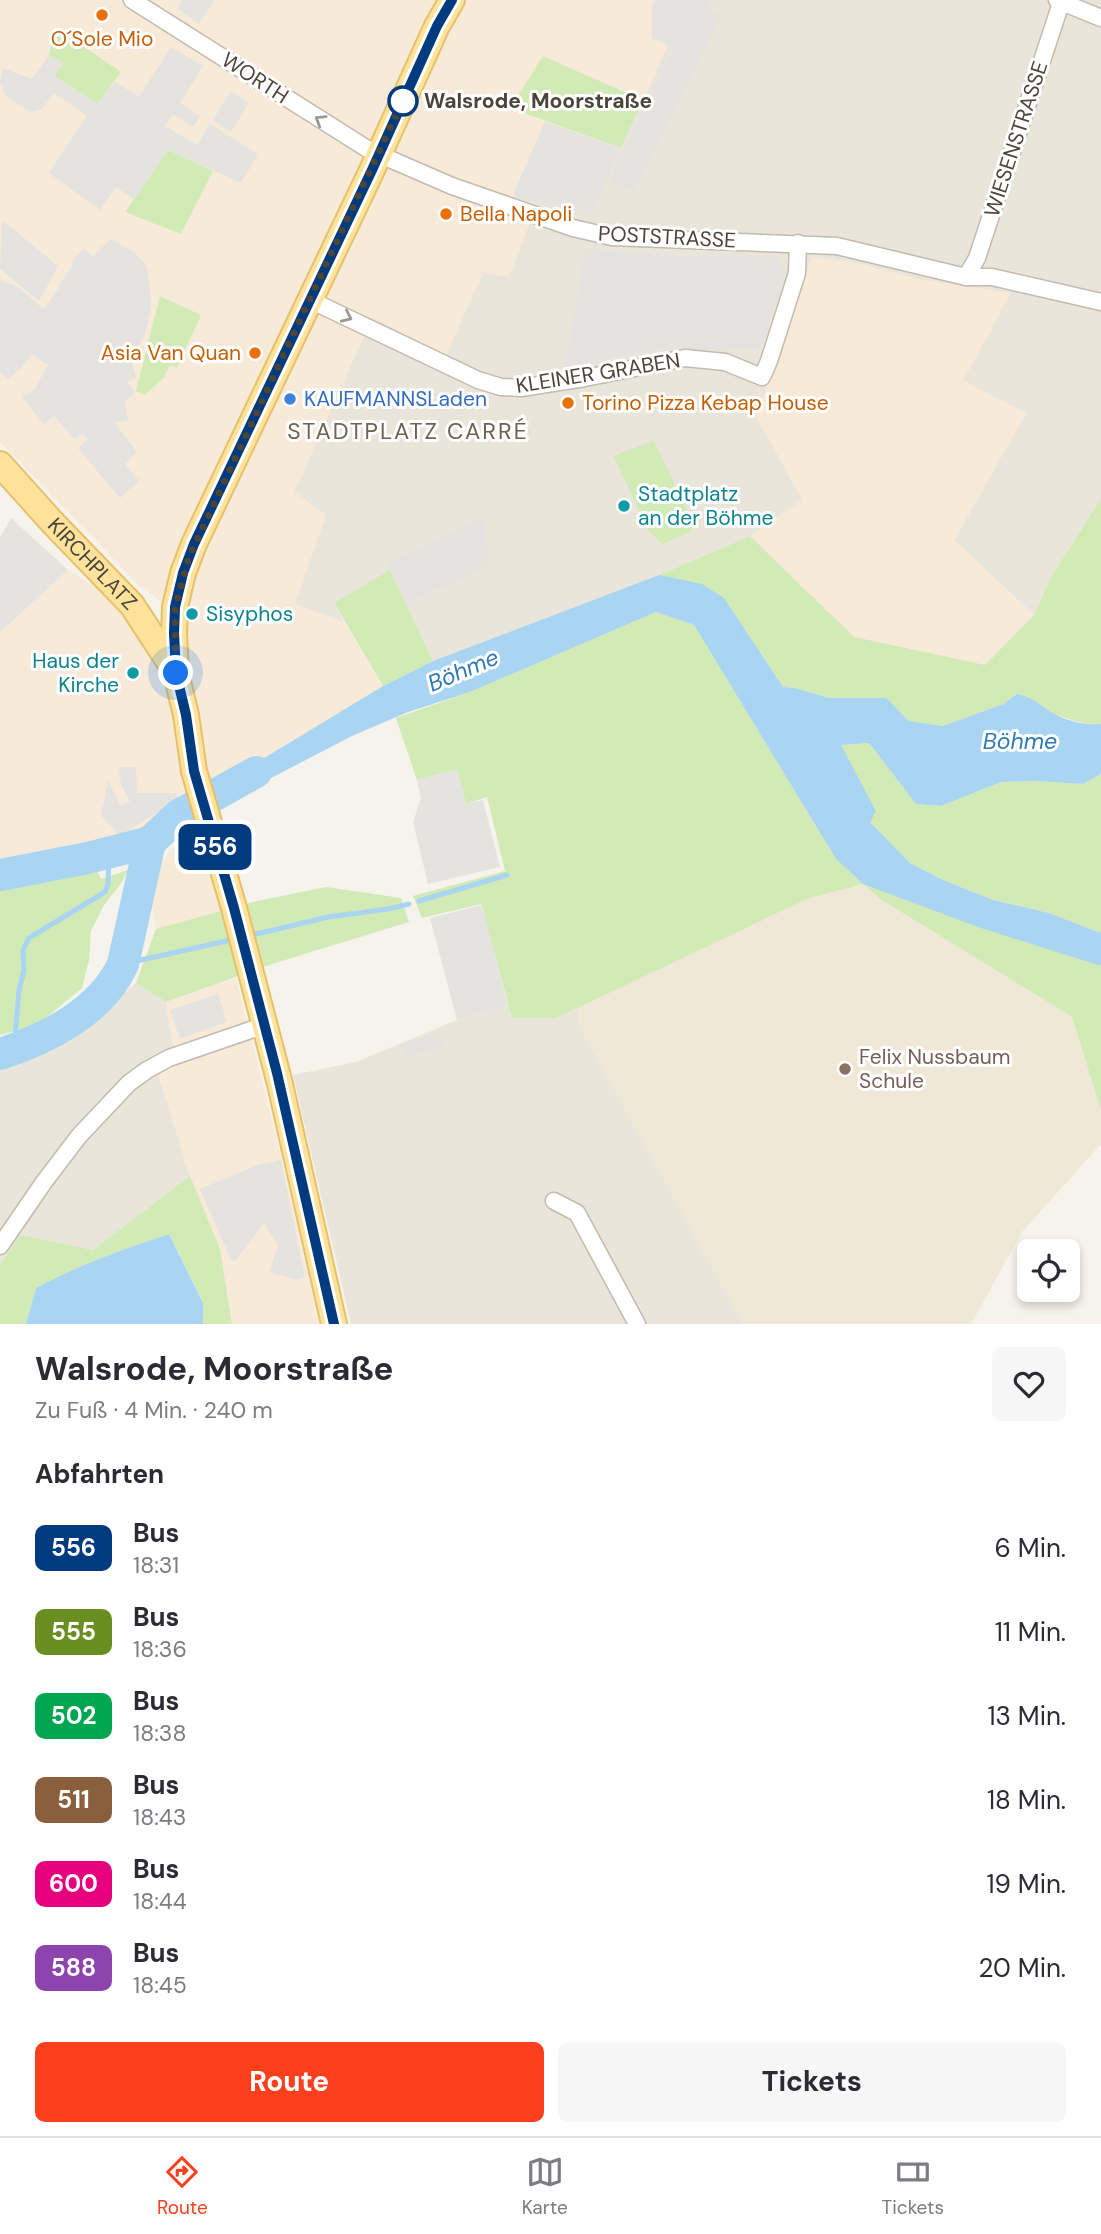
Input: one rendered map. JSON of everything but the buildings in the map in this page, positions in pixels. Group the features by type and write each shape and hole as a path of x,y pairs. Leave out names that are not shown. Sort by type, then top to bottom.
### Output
{"main road":[{"path":"334,1324 265,1025 234,908 198,789 176,673 175,607 183,573 194,544 379,155 437,26 452,0"},
{"name":"KIRCHPLATZ","path":"0,464 139,613 176,673"},
{"path":"139,613 155,613 175,607"}],"street":[{"name":"WORTH","path":"132,0 379,155"},
{"path":"1060,1 1101,18"},
{"name":"WIESENSTRASSE","path":"966,277 976,258 1060,1"},
{"name":"POSTSTRASSE","path":"379,155 474,195 573,229 620,237 837,246 966,277 992,277 1101,302"},
{"name":"KLEINER GRABEN","path":"310,300 478,380 501,387 521,388 551,384 685,358 725,362 762,377 797,273 798,243"},
{"path":"0,1246 79,1136 128,1083 169,1058 265,1025"},
{"path":"554,1201 577,1213 636,1324"}],"shaded area":[{"path":"0,0 688,0 643,100 543,56 510,108 545,121 513,200 536,207 509,277 483,272 446,355 372,317 294,492 326,515 295,604 344,622 383,686 218,786 207,775 176,623 159,600 137,583 0,442"},
{"path":"182,0 214,0 199,24 177,8"},
{"path":"656,0 710,0 707,10 721,14 634,192 609,181 673,48 652,38 652,8"},
{"path":"688,0 1101,0 1101,499 1050,578 1034,615 954,540 1026,413 963,381 918,279 852,262 802,500 750,536 659,575 433,661 390,571 334,603 344,622 294,604 326,515 294,492 372,317 446,354 483,272 509,277 512,201 545,121 621,148"},
{"path":"171,47 203,66 180,103 200,116 193,127 173,114 165,126 197,145 210,124 258,154 241,183 168,150 134,199 116,187 100,210 49,173 87,116 54,93 42,109 30,112 5,95 0,83 3,68 32,79 49,55 63,63 54,76 97,104 115,82 139,97"},
{"path":"231,91 249,103 231,132 213,120"},
{"path":"545,122 620,149 593,211 577,206 574,213 513,194"},
{"path":"2,220 58,266 39,301 0,269"},
{"path":"111,239 134,252 146,265 151,308 145,334 133,358 136,377 127,382 135,393 125,401 128,421 114,422 137,452 125,464 139,481 120,498 78,448 88,439 82,433 74,439 54,416 44,424 22,397 34,390 48,365 32,354 8,379 0,372 0,280 20,288 43,309 70,269 74,258 84,249 93,256"},
{"path":"585,249 666,255 770,257 779,259 785,274 767,335 757,350 650,351 565,366"},
{"path":"812,257 853,262 918,279 1011,293 963,381 1026,413 954,540 1034,615 985,665 854,638 750,536 802,500 756,416"},
{"path":"485,517 488,565 408,603 387,563"},
{"path":"11,518 68,570 0,632 0,538"},
{"path":"68,570 115,599 175,686 184,739 186,797 151,828 131,837 0,863 0,632"},
{"path":"119,767 136,767 137,793 177,793 178,801 120,835 101,816 108,781 121,806 130,801 121,785"},
{"path":"457,770 466,804 483,800 500,867 428,884 413,822 421,798 417,780"},
{"path":"198,832 221,911 156,929 151,894 157,870 173,847"},
{"name":"Felix Nussbaum Schule","path":"863,884 880,899 1072,1017 1101,1110 1101,1144 1022,1232 971,1324 743,1324 581,1028 577,1007 807,899"},
{"path":"482,905 508,1006 457,1020 430,918"},
{"path":"236,978 281,1156 319,1324 232,1324 220,1249 190,1176 155,1063 174,1051 166,1002"},
{"path":"136,983 166,1002 174,1051 155,1064 190,1176 93,1250 21,1235 0,1264 0,1065 37,1052 75,1031"},
{"path":"218,994 227,1022 180,1039 170,1010"},
{"path":"509,1006 512,1018 556,1018 577,1007 581,1028 743,1324 351,1324 293,1075 356,1062 457,1020"},
{"path":"438,1032 444,1045 407,1057 402,1044"},
{"path":"281,1160 305,1277 296,1280 269,1272 278,1245 264,1223 235,1261 231,1260 200,1189 258,1165"}],"green space":[{"path":"59,30 121,72 97,104 54,76 63,63 49,55 52,41"},
{"path":"543,56 643,100 621,148 510,108"},
{"path":"168,150 213,171 181,234 125,212"},
{"path":"160,296 201,315 177,368 170,365 164,377 145,395 136,391"},
{"path":"654,441 693,522 691,532 662,544 648,530 614,457"},
{"path":"1101,499 1101,724 1067,719 1017,694 1003,704 943,726 909,721 885,698 829,698 783,687 724,598 659,575 750,536 854,637 985,665 1034,615 1050,578"},
{"path":"390,570 433,661 383,686 334,603"},
{"path":"656,612 694,625 836,859 863,884 807,899 556,1018 512,1018 481,904 422,918 413,896 505,871 487,797 466,804 457,770 417,780 396,718 470,692"},
{"path":"869,743 916,804 941,806 1001,782 1083,784 1101,774 1101,933 1049,913 993,900 910,863 870,822 840,745"},
{"path":"128,870 104,905 91,931 89,960 82,988 36,1026 0,1035 0,891 97,871 101,879"},
{"path":"863,884 1101,966 1101,1110 1072,1017 880,899"},
{"path":"326,887 401,898 409,922 272,964 166,1002 136,983 156,929 253,902"},
{"path":"190,1176 220,1249 232,1324 203,1324 203,1302 169,1234 101,1258 36,1288 26,1324 0,1324 0,1264 21,1235 93,1250"}],"water":[{"path":"659,575 702,584 724,598 783,687 829,698 886,698 909,721 943,726 1003,704 1017,694 1067,720 1101,724 1101,774 1083,784 1001,782 941,806 916,804 869,743 841,745 876,811 870,822 910,863 993,900 1049,913 1101,933 1101,966 981,928 863,884 836,859 694,625 656,612 470,692 408,712 352,736 221,804 218,786 383,686 433,661"},
{"path":"169,1234 203,1303 203,1324 26,1324 36,1288 101,1258"}],"waterway":[{"name":"Böhme","path":"0,1054 54,1031 102,996 123,964 150,842 179,815 256,772"},
{"path":"0,875 88,858 150,842"},
{"path":"14,1048 19,990 24,970 23,950 29,938 105,892 108,884 109,852"},
{"path":"419,901 507,875"},
{"path":"248,936 328,917 409,904"},
{"path":"123,964 235,939"}],"bus line":[{"name":"556","path":"334,1324 277,1073 234,908 197,787 186,715 176,673 175,607 183,573 194,544 372,170 437,26 452,0"}],"place":[{"name":"O´Sole Mio","path":"102,15"},
{"name":"Walsrode, Moorstraße","path":"403,101"},
{"name":"Bella Napoli","path":"446,214"},
{"name":"Asia Van Quan","path":"255,353"},
{"name":"KAUFMANNSLaden","path":"290,399"},
{"name":"Torino Pizza Kebap House","path":"568,403"},
{"name":"Stadtplatz an der Böhme","path":"624,506"},
{"name":"Sisyphos","path":"192,614"},
{"name":"Haus der Kirche","path":"133,673"},
{"name":"Felix Nussbaum Schule","path":"845,1069"}],"district":[{"name":"STADTPLATZ CARRÉ","path":"408,431"}],"route":[{"path":"176,673 175,607 183,573 194,544 407,92 403,101"}]}
